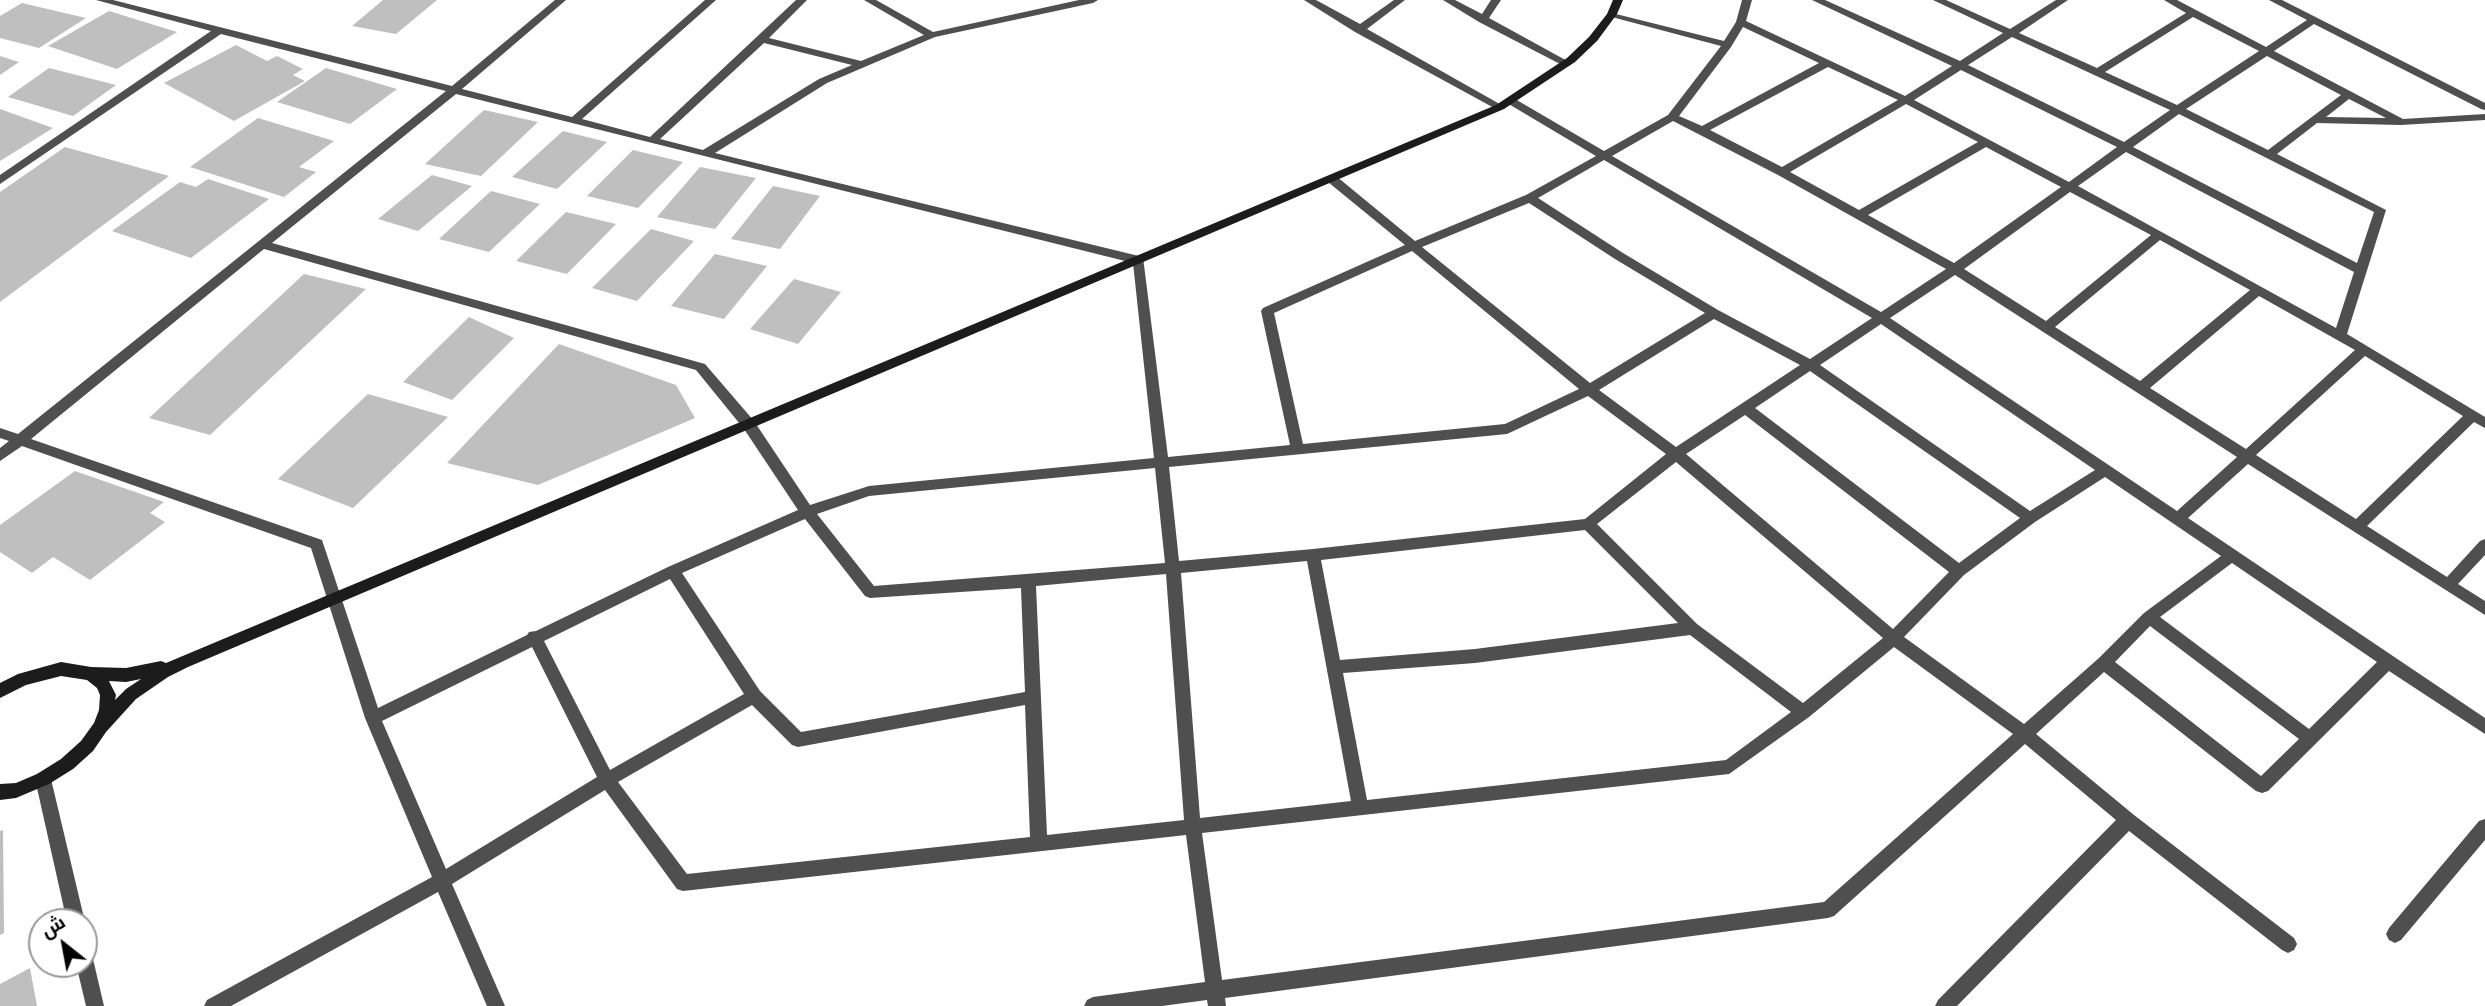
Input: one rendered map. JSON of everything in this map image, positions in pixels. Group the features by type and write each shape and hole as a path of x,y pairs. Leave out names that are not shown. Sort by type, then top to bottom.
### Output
{"street":[{"path":"101,0 705,154 1139,260"},
{"path":"0,456 561,0"},
{"path":"575,120 710,0"},
{"path":"653,140 802,0"},
{"path":"869,0 885,3 932,35"},
{"path":"705,154 823,81 932,35 1089,0"},
{"path":"1309,0 1359,30 1605,157 1881,318 2485,727"},
{"path":"1359,30 1400,0"},
{"path":"1448,0 1566,63"},
{"path":"1483,20 1496,0"},
{"path":"0,792 16,790 43,779 67,764 87,746 100,727 131,694 183,662 1505,104 1566,63 1593,39 1618,0"},
{"path":"1298,451 1268,311 1413,246 1530,198 1672,117 1727,45 1741,22 1747,0"},
{"path":"1817,0 1959,65 2125,147 2361,270"},
{"path":"1938,0 2178,108 2380,211 2340,335"},
{"path":"1782,172 1906,100 2063,0"},
{"path":"2169,0 2401,122"},
{"path":"2274,0 2485,107"},
{"path":"2100,71 2194,12"},
{"path":"1612,13 1727,45"},
{"path":"261,244 700,367 749,425 807,512 870,592 1028,581 1313,555 1588,524 1676,454 1955,269 2178,108 2314,20"},
{"path":"1741,22 1906,100 2159,234 2340,335 2485,423"},
{"path":"0,180 220,30"},
{"path":"762,39 860,64"},
{"path":"1702,130 1827,63"},
{"path":"2270,155 2348,95"},
{"path":"1672,117 1782,172 1955,269 2485,609"},
{"path":"2316,120 2401,122 2485,117"},
{"path":"1859,215 1985,143"},
{"path":"1332,179 1589,390 1676,454 1894,639 2025,733 2128,820 2288,944"},
{"path":"1530,198 1714,313 1810,365 2030,518"},
{"path":"2047,327 2159,234"},
{"path":"1139,260 1173,568 1194,828 1216,998"},
{"path":"2141,388 2258,289"},
{"path":"373,718 673,571 807,512 870,491 1160,465 1507,429 1589,390 1714,313"},
{"path":"2178,519 2364,349"},
{"path":"1746,408 1959,570"},
{"path":"2358,526 2472,416"},
{"path":"0,433 317,544 373,718 496,1006"},
{"path":"534,637 607,780 683,883 1039,841 1194,828 1729,767 1894,639 1959,570 2030,518 2105,470"},
{"path":"1588,524 1692,628 1803,712"},
{"path":"2448,586 2485,545"},
{"path":"1313,555 1336,667 1360,808"},
{"path":"1093,1006 1216,998 1828,910 2104,663 2149,617 2232,555"},
{"path":"673,571 754,696 798,740 1034,697"},
{"path":"1028,581 1039,841"},
{"path":"2149,617 2309,738"},
{"path":"1336,667 1475,656 1692,628"},
{"path":"0,688 61,669 91,674 126,675 183,662"},
{"path":"2104,663 2262,786 2388,662"},
{"path":"91,674 102,683 108,695 107,710 100,727"},
{"path":"213,1006 441,881 607,780 754,696"},
{"path":"43,779 73,908"},
{"path":"1944,1006 2128,820"},
{"path":"2395,934 2485,827"},
{"path":"88,978 95,1006"}],"building":[{"path":"383,0 437,0 396,34 352,26"},
{"path":"22,3 86,18 39,48 0,38 0,16"},
{"path":"109,11 177,32 117,69 48,46"},
{"path":"236,45 267,61 277,56 303,69 293,75 305,81 234,121 164,83"},
{"path":"0,56 19,62 0,75"},
{"path":"49,68 116,85 73,116 8,97"},
{"path":"326,68 397,89 350,124 277,102"},
{"path":"0,109 53,128 0,161"},
{"path":"484,110 538,122 481,176 425,164"},
{"path":"258,118 334,141 299,167 316,172 284,197 190,167"},
{"path":"563,131 607,142 557,189 512,177"},
{"path":"65,147 169,176 0,302 0,192"},
{"path":"633,150 683,162 638,208 587,196"},
{"path":"700,167 756,178 715,229 657,217"},
{"path":"432,175 472,186 418,231 378,219"},
{"path":"208,179 269,199 191,258 112,231 180,182 196,187"},
{"path":"773,186 820,196 780,249 731,239"},
{"path":"491,191 540,204 489,252 439,239"},
{"path":"566,212 616,224 567,274 516,261"},
{"path":"651,229 694,241 637,301 592,288"},
{"path":"715,254 767,266 724,319 671,306"},
{"path":"304,274 366,289 210,435 149,418"},
{"path":"794,279 841,292 798,344 750,329"},
{"path":"469,317 514,338 452,400 403,382"},
{"path":"559,344 676,385 695,418 538,485 447,463"},
{"path":"368,394 448,417 353,508 278,479"},
{"path":"75,471 164,502 150,513 165,522 90,580 53,557 32,573 0,552 0,525"},
{"path":"3,830 4,933 0,935 0,831"},
{"path":"28,969 28,978 32,978 37,1006 0,1006 0,984"}]}
